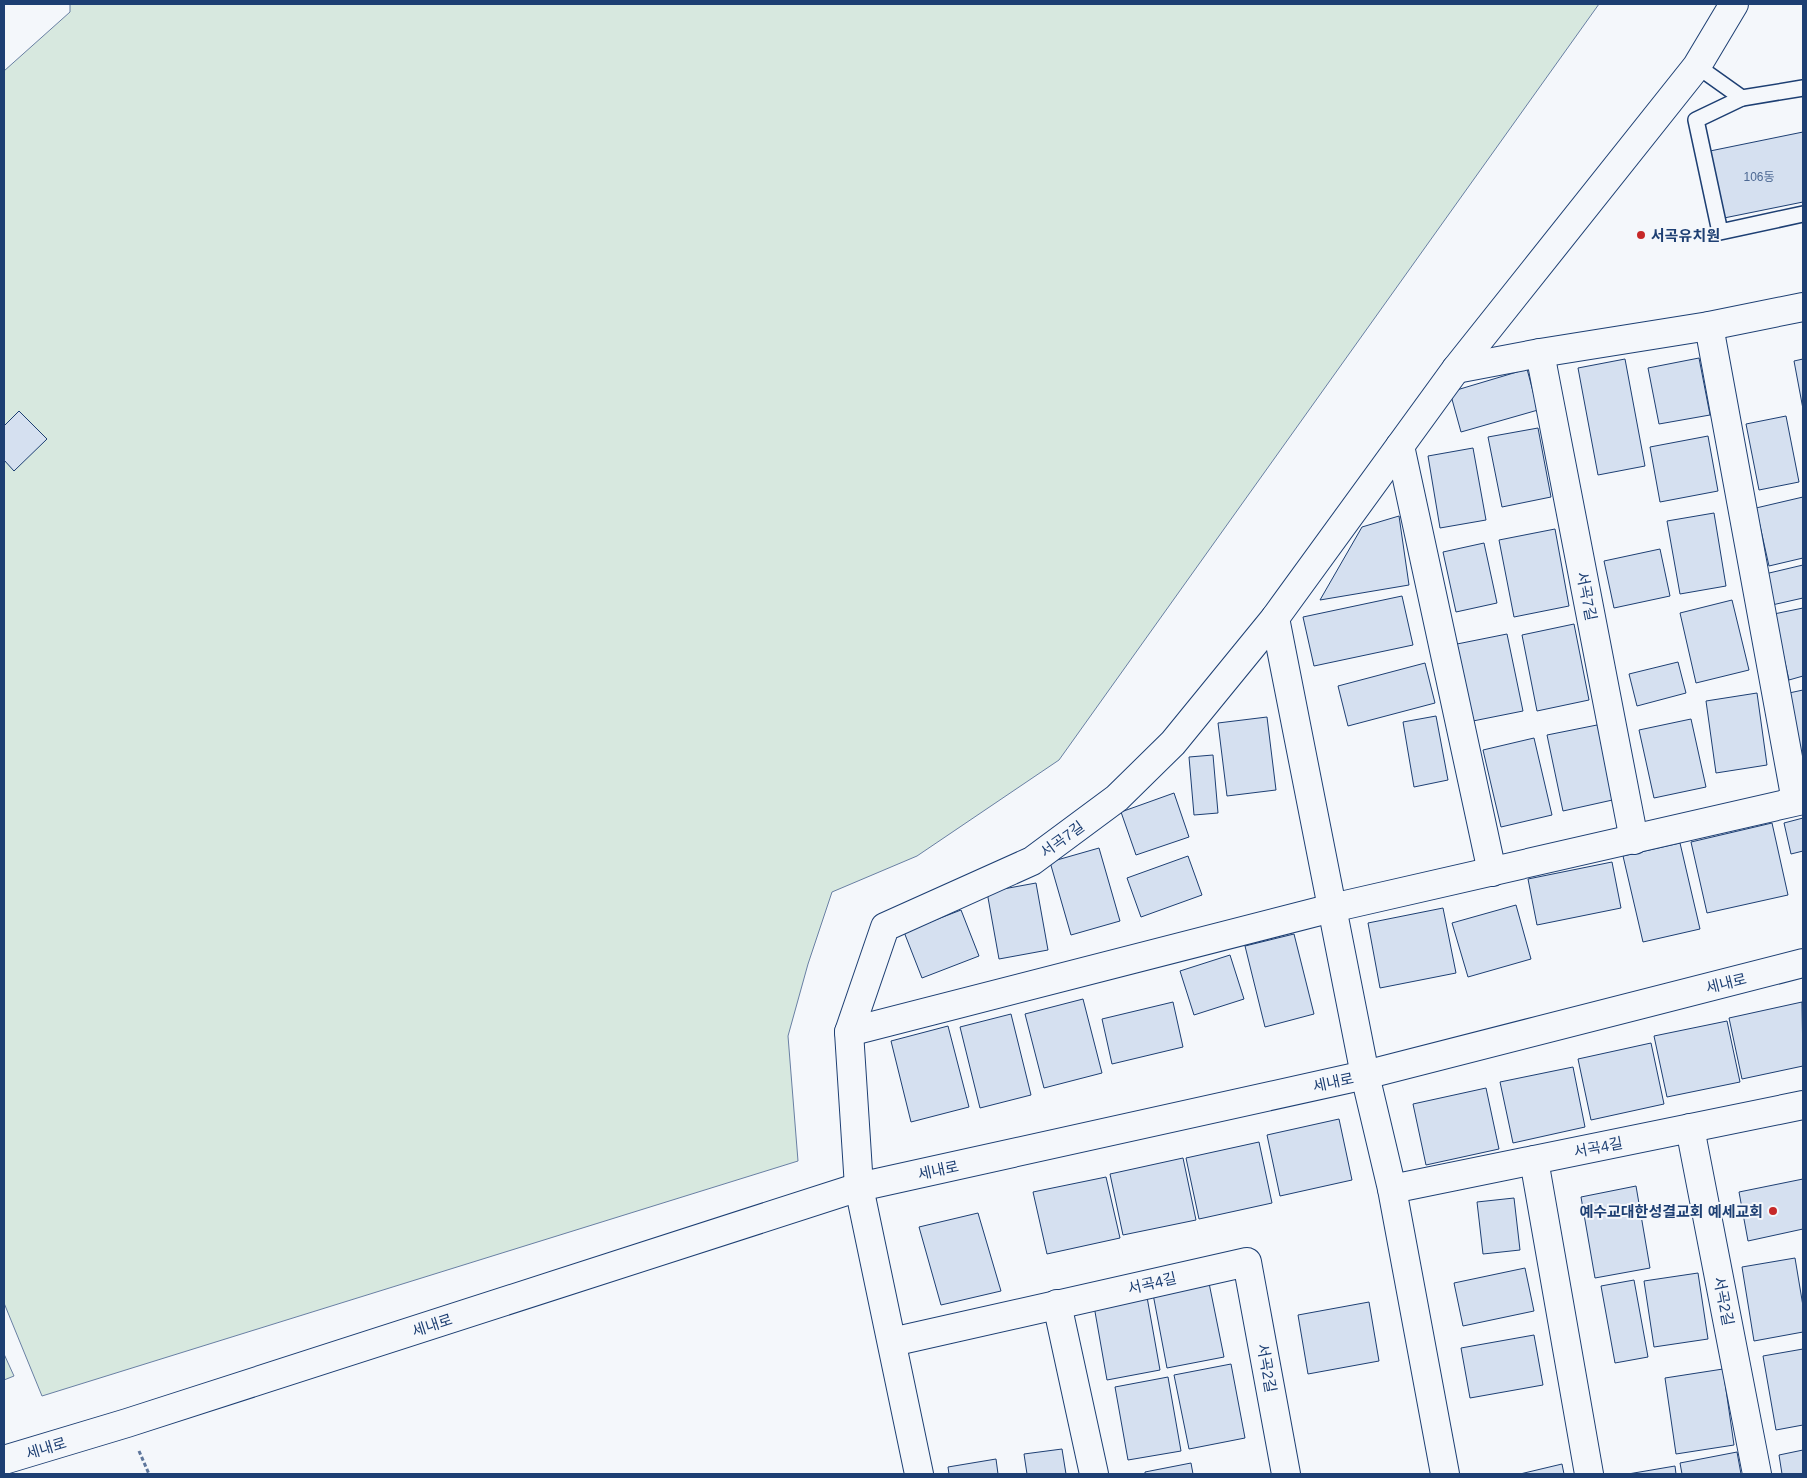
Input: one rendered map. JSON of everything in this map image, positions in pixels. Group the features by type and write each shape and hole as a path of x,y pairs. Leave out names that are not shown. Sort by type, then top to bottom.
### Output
{"street":[{"name":"서곡7길","path":"859,1187 849,1032 886,926 1032,861 1118,798 1174,743 1275,618 1456,370 1697,66 1734,4"},
{"path":"1456,370 1540,353 1709,326 1803,307"},
{"path":"849,1032 1332,908 1634,840 1800,800 1709,326"},
{"name":"서곡7길","path":"1540,353 1634,840"},
{"path":"1400,446 1492,872"},
{"path":"1275,618 1365,1075 1392,1189 1445,1474"},
{"name":"세내로","path":"4,1460 127,1423 859,1187 1365,1075 1803,963"},
{"name":"서곡4길","path":"1392,1189 1803,1105"},
{"name":"서곡2길","path":"1690,1128 1758,1474"},
{"path":"1534,1160 1589,1474"},
{"path":"859,1187 919,1474"},
{"name":"서곡4길","path":"892,1342 1247,1262"},
{"name":"서곡2길","path":"1247,1262 1286,1474"},
{"path":"1057,1304 1094,1474"}],"lane":[{"path":"1697,66 1742,98"},
{"path":"1803,88 1742,98 1696,120 1720,232 1803,214"}],"shaded area":[{"path":"70,4 1599,4 1059,760 917,856 832,892 808,964 788,1036 798,1161 42,1396 4,1303 4,71 70,12"},
{"path":"4,1354 14,1376 4,1380"}],"building":[{"path":"1803,132 1803,202 1724,218 1710,151"},
{"path":"1699,358 1710,415 1659,424 1648,368"},
{"path":"1625,359 1645,466 1598,475 1578,368"},
{"path":"1803,359 1803,409 1794,361"},
{"path":"1527,369 1538,410 1461,432 1450,392"},
{"path":"19,411 47,439 14,471 4,460 4,426"},
{"path":"1786,416 1799,482 1759,490 1746,424"},
{"path":"1538,428 1551,497 1502,507 1488,437"},
{"path":"1708,436 1718,491 1660,502 1650,447"},
{"path":"1473,448 1486,520 1440,528 1428,456"},
{"path":"1803,497 1803,558 1769,566 1756,508"},
{"path":"1714,513 1726,586 1680,594 1667,521"},
{"path":"1399,516 1409,585 1320,600 1362,527"},
{"path":"1555,529 1569,606 1514,617 1499,540"},
{"path":"1484,543 1497,603 1456,612 1443,552"},
{"path":"1660,549 1670,596 1614,608 1604,561"},
{"path":"1803,565 1803,598 1772,605 1765,574"},
{"path":"1402,596 1413,645 1314,666 1303,617"},
{"path":"1732,600 1749,670 1696,683 1680,613"},
{"path":"1803,608 1803,676 1789,680 1774,614"},
{"path":"1574,624 1589,700 1537,711 1522,635"},
{"path":"1507,634 1523,711 1473,721 1457,644"},
{"path":"1678,662 1686,693 1637,706 1629,674"},
{"path":"1425,663 1435,703 1348,726 1338,686"},
{"path":"1803,690 1803,762 1789,693"},
{"path":"1757,693 1767,765 1716,773 1706,701"},
{"path":"1436,716 1448,780 1414,787 1403,722"},
{"path":"1267,717 1276,790 1227,796 1218,723"},
{"path":"1691,719 1706,787 1654,798 1639,730"},
{"path":"1602,724 1617,799 1563,811 1547,735"},
{"path":"1534,738 1552,815 1501,827 1483,750"},
{"path":"1213,755 1218,813 1194,815 1189,757"},
{"path":"1174,793 1189,837 1136,855 1121,812"},
{"path":"1803,818 1803,851 1791,854 1784,823"},
{"path":"1772,823 1788,895 1707,913 1691,842"},
{"path":"1680,843 1700,929 1643,942 1623,856"},
{"path":"1099,848 1120,921 1071,935 1050,862"},
{"path":"1188,856 1202,895 1141,917 1127,878"},
{"path":"1612,862 1621,908 1537,925 1528,879"},
{"path":"1036,883 1048,950 999,959 987,892"},
{"path":"1516,905 1531,959 1468,977 1452,923"},
{"path":"1443,908 1456,973 1380,988 1368,923"},
{"path":"961,910 979,956 922,978 904,932"},
{"path":"1294,934 1314,1014 1265,1027 1245,946"},
{"path":"1230,955 1244,999 1194,1015 1180,971"},
{"path":"1083,999 1102,1073 1044,1088 1025,1014"},
{"path":"1173,1002 1183,1047 1112,1064 1102,1019"},
{"path":"1802,1002 1803,1066 1742,1079 1729,1018"},
{"path":"1011,1014 1031,1095 980,1108 960,1027"},
{"path":"1727,1021 1740,1082 1667,1097 1654,1036"},
{"path":"948,1026 969,1107 911,1122 891,1041"},
{"path":"1651,1043 1664,1104 1591,1120 1578,1059"},
{"path":"1573,1067 1585,1127 1513,1143 1500,1082"},
{"path":"1486,1088 1499,1149 1426,1165 1413,1104"},
{"path":"1339,1119 1352,1180 1280,1196 1267,1135"},
{"path":"1259,1142 1272,1203 1199,1219 1186,1158"},
{"path":"1183,1158 1196,1220 1123,1235 1110,1174"},
{"path":"1106,1177 1120,1238 1047,1254 1033,1192"},
{"name":"예수교대한성결교회 예세교회","path":"1803,1179 1803,1229 1748,1241 1739,1192"},
{"path":"1636,1186 1650,1268 1595,1278 1581,1197"},
{"path":"1514,1198 1520,1250 1483,1254 1477,1202"},
{"path":"978,1213 1001,1291 941,1305 919,1227"},
{"path":"1795,1258 1803,1306 1803,1332 1754,1341 1742,1267"},
{"path":"1525,1268 1534,1311 1463,1326 1454,1283"},
{"path":"1698,1273 1708,1339 1654,1347 1644,1281"},
{"path":"1634,1280 1648,1357 1615,1363 1601,1286"},
{"path":"1209,1283 1224,1357 1167,1368 1153,1294"},
{"path":"1147,1297 1160,1370 1107,1380 1094,1306"},
{"path":"1369,1302 1379,1361 1308,1374 1298,1315"},
{"path":"1534,1335 1543,1385 1470,1398 1461,1348"},
{"path":"1803,1349 1803,1425 1776,1430 1763,1356"},
{"path":"1231,1364 1245,1438 1189,1449 1174,1375"},
{"path":"1723,1369 1734,1445 1676,1454 1665,1378"},
{"path":"1168,1377 1181,1451 1128,1460 1115,1387"},
{"path":"1062,1449 1066,1474 1027,1474 1024,1454"},
{"path":"1803,1450 1803,1474 1782,1474 1779,1455"},
{"path":"1737,1452 1741,1474 1682,1474 1680,1463"},
{"path":"996,1459 998,1474 949,1474 948,1467"},
{"path":"1191,1463 1193,1474 1145,1474 1145,1472"},
{"path":"1562,1464 1564,1474 1520,1474"},
{"path":"1675,1466 1676,1474 1628,1474"}],"place":[{"name":"서곡유치원","path":"1641,235"},
{"name":"예수교대한성결교회 예세교회","path":"1773,1211"}]}
